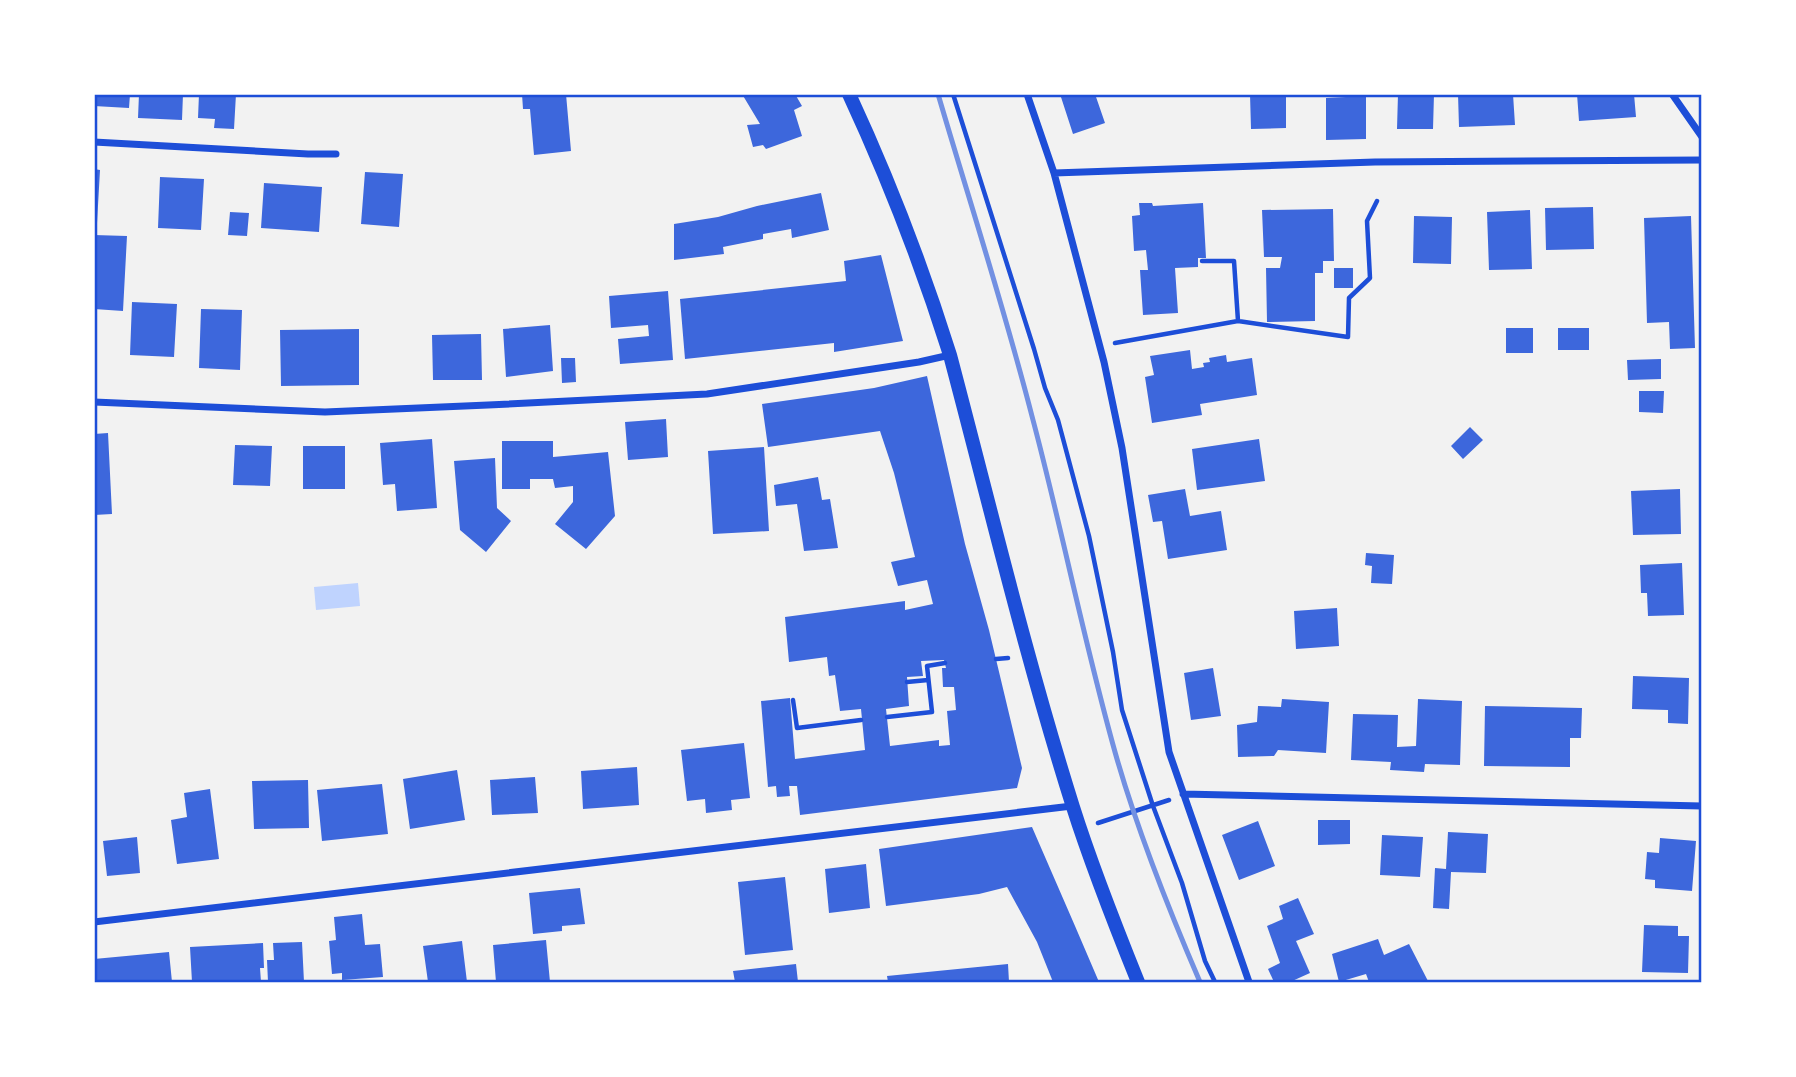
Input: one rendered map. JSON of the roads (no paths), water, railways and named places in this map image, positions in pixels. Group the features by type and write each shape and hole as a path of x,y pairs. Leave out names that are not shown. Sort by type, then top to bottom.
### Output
{"main road":[{"path":"849,94 901,217 950,355 1039,691 1073,806 1095,873 1138,982"}],"street":[{"path":"1027,94 1054,173 1100,346 1122,448 1169,752 1249,982"},
{"path":"1672,94 1702,137"},
{"path":"94,142 337,154"},
{"path":"1054,173 1376,162 1702,160"},
{"path":"94,402 325,412 708,394 950,355"},
{"path":"1183,794 1702,806"},
{"path":"94,922 1073,806"}],"water":[{"path":"358,583 360,606 316,610 314,587"}],"railway":[{"path":"938,94 1022,379 1117,759 1155,872 1200,982"}]}
